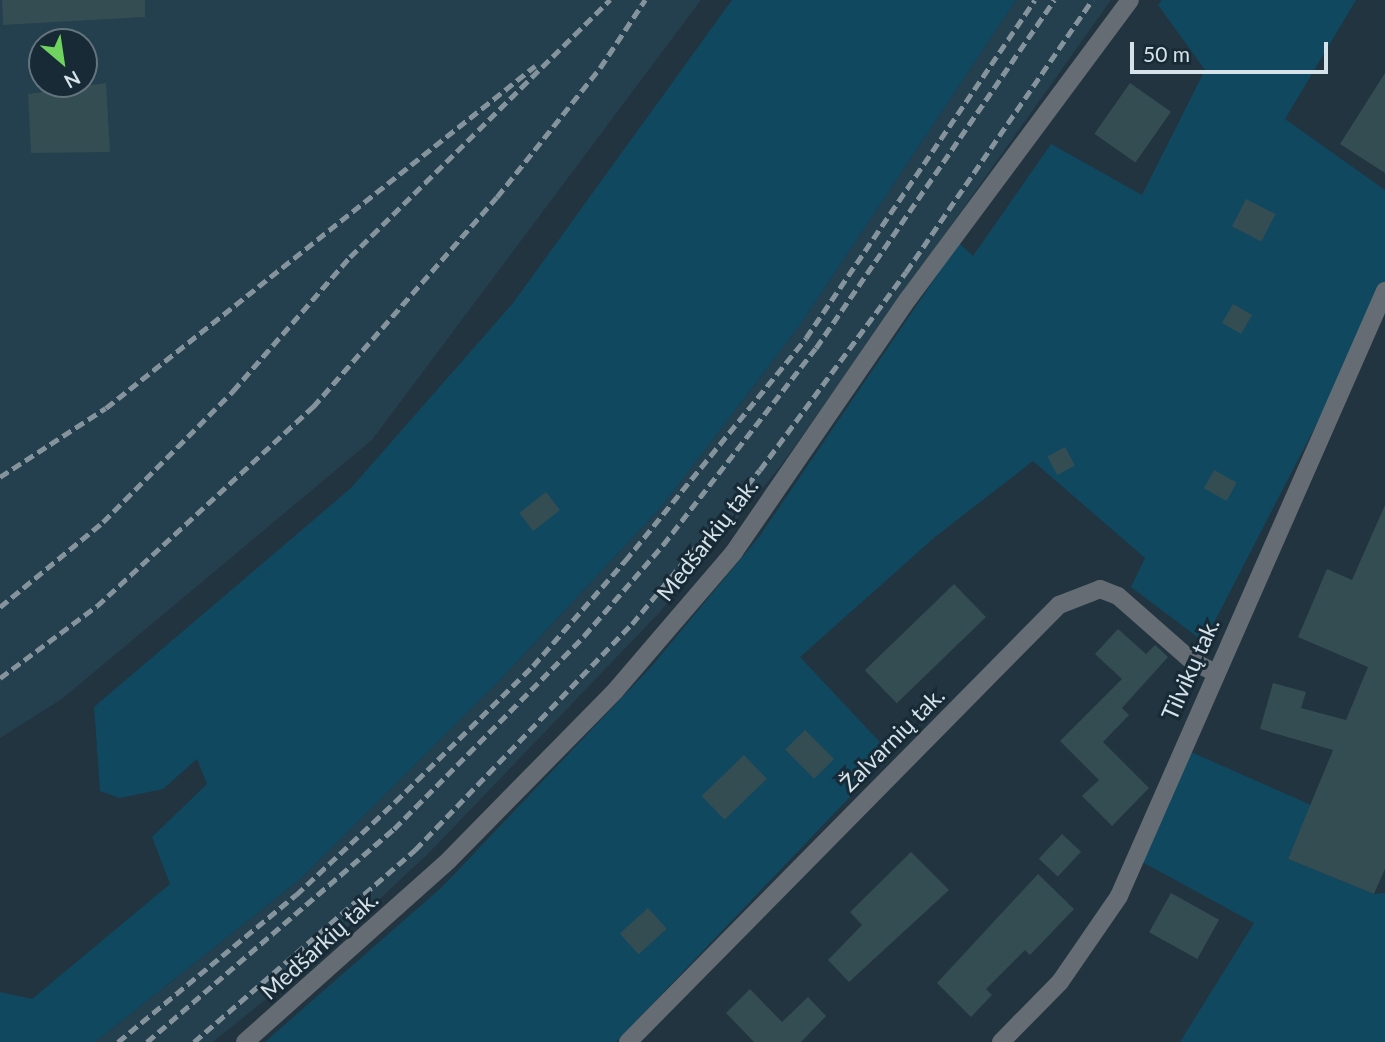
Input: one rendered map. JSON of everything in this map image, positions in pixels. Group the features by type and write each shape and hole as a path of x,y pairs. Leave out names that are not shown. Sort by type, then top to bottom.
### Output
{"street":[{"name":"Medšarkių tak.","path":"245,1042 449,860 615,691 734,552 908,299 1130,0"},
{"name":"Tilvikų tak.","path":"1001,1042 1060,982 1119,897 1214,672 1385,291"},
{"name":"Žalvarnių tak.","path":"628,1042 1059,605 1100,589 1118,596 1192,661 1214,672"}],"shaded area":[{"path":"0,0 701,0 372,440 62,699 0,738"},
{"path":"732,0 1016,0 800,325 662,506 498,682 299,880 95,1042 0,1042 0,992 32,999 170,884 152,837 207,784 197,759 163,789 120,798 100,791 94,707 351,488 513,303"},
{"path":"1016,0 1111,0 780,467 659,613 429,853 312,962 213,1042 95,1042 299,880 498,682 662,506 800,325"},
{"path":"1162,0 1356,0 1285,119 1385,190 1385,291 1204,642 1131,587 1145,558 1033,461 935,537 800,657 891,754 616,1042 265,1042 442,887 651,667 759,537 959,243 973,256 1051,144 1142,195 1205,70 1158,5"},
{"path":"1182,748 1311,805 1288,859 1374,894 1385,893 1385,1042 1180,1042 1254,923 1135,858"}],"building":[{"path":"2,0 145,0 145,17 3,25"},
{"path":"1385,73 1385,173 1340,144"},
{"path":"106,83 110,152 31,153 28,98 98,98 98,84"},
{"path":"1130,83 1171,112 1135,162 1094,134"},
{"path":"1246,199 1275,214 1261,242 1232,227"},
{"path":"1233,304 1252,315 1241,334 1222,323"},
{"path":"1065,447 1075,466 1057,475 1047,456"},
{"path":"1214,470 1237,483 1227,501 1204,488"},
{"path":"546,492 560,510 533,531 519,513"},
{"path":"1385,505 1385,869 1374,894 1288,859 1333,750 1260,729 1273,683 1306,692 1301,708 1346,720 1368,667 1298,637 1327,569 1352,580"},
{"path":"954,584 986,617 897,703 865,670"},
{"path":"1118,629 1146,654 1155,645 1168,657 1122,708 1129,715 1103,742 1149,788 1112,826 1082,796 1099,780 1060,741 1122,679 1095,654"},
{"path":"805,730 834,759 814,779 785,750"},
{"path":"744,755 767,779 724,820 702,796"},
{"path":"1062,834 1081,852 1058,877 1039,859"},
{"path":"911,852 949,890 849,982 828,960 862,925 850,912"},
{"path":"1038,874 1074,909 1030,955 1025,950 986,989 992,995 971,1017 937,983"},
{"path":"1171,893 1219,920 1197,959 1149,932"},
{"path":"648,908 667,929 638,954 620,933"},
{"path":"750,989 782,1022 808,997 826,1016 801,1042 754,1042 726,1013"}],"railway":[{"path":"0,607 103,522 233,391 350,257 610,0"},
{"path":"0,678 97,606 313,407 497,197 600,68 645,0"},
{"path":"118,1042 296,895 533,666 625,561 806,338 1035,0"},
{"path":"147,1042 394,829 584,636 663,545 816,348 1054,0"},
{"path":"194,1042 415,850 632,624 760,470 906,272 1092,0"},
{"path":"0,477 106,408 535,66"}]}
